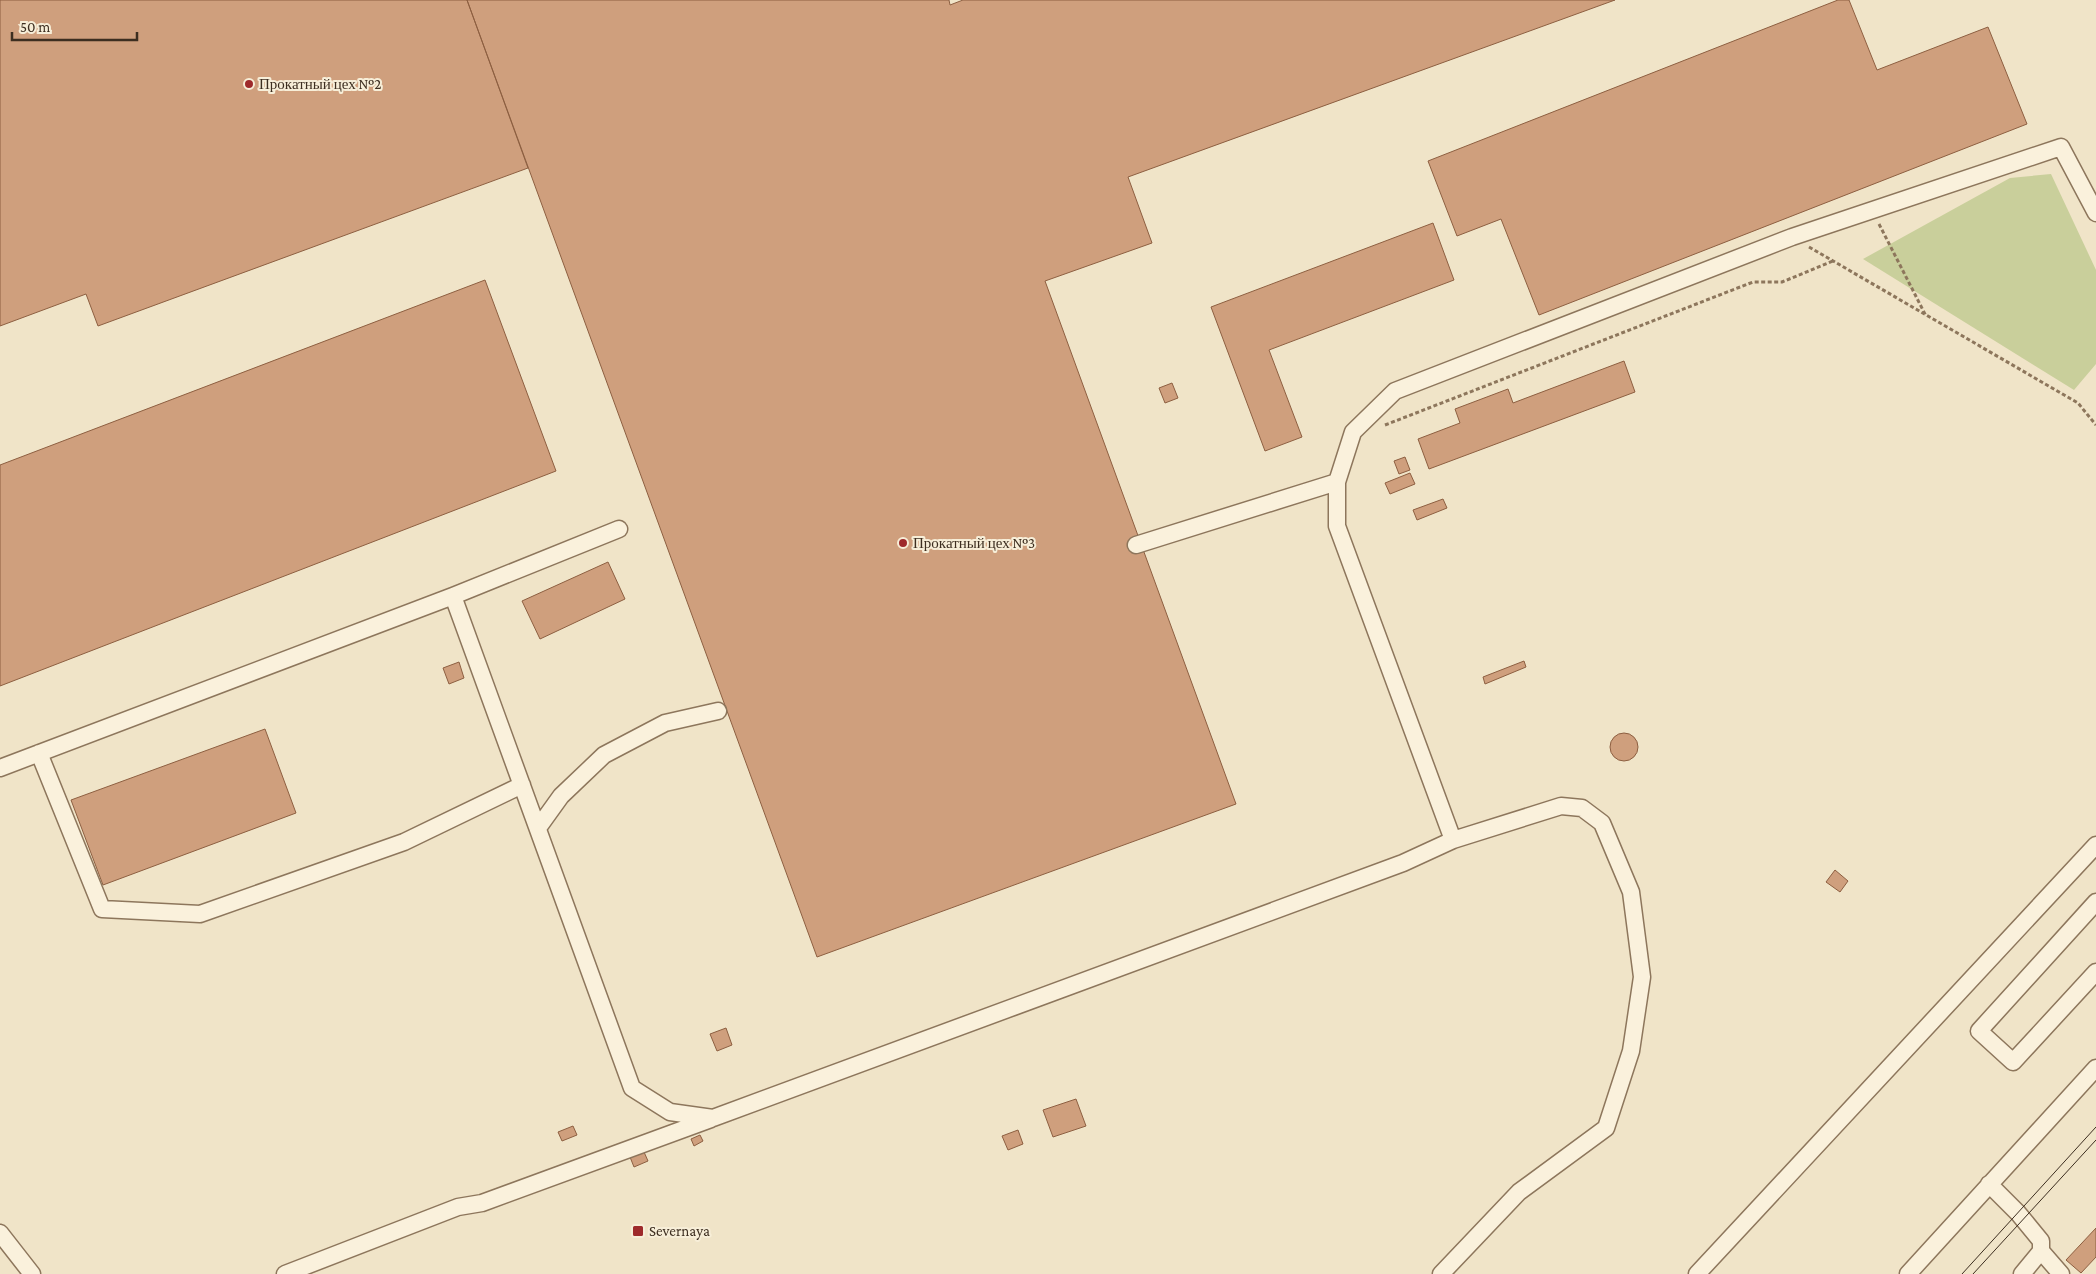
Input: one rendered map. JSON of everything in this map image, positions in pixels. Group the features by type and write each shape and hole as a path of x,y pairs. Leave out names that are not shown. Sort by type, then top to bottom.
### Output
{"street":[{"path":"1453,840 1337,526 1337,482 1353,432 1395,391 1792,237 2062,147 2096,213"},
{"path":"1136,545 1337,482"},
{"path":"0,768 453,596 619,529"},
{"path":"453,596 632,1088 670,1112 713,1118"},
{"path":"538,828 561,796 604,755 665,723 718,711"},
{"path":"39,753 102,909 200,914 404,842 522,785"},
{"path":"285,1274 458,1207 482,1203 1403,863 1453,840 1561,806 1582,808 1602,823 1631,892 1642,977 1630,1051 1606,1128 1519,1192 1441,1274"},
{"path":"1697,1274 2096,845"},
{"path":"2096,902 1979,1031 2013,1062 2096,972"},
{"path":"1908,1274 2096,1068"},
{"path":"1989,1184 2018,1213 2041,1241 2041,1252 2022,1274"},
{"path":"0,1233 32,1274"},
{"path":"2041,1252 2061,1274"}],"path":[{"path":"1871,210 1927,317"},
{"path":"1792,237 2078,403 2096,425"},
{"path":"1378,428 1754,282 1782,282 1833,261"}],"green space":[{"path":"2051,174 2096,270 2096,364 2074,390 1863,259 2010,178"}],"building":[{"name":"Прокатный цех №2","path":"0,0 467,0 528,168 98,326 86,294 0,326"},
{"name":"Прокатный цех №3","path":"467,0 949,0 950,5 963,0 1615,0 1128,177 1152,243 1045,281 1236,804 817,957"},
{"path":"1838,0 1849,0 1877,70 1988,27 2027,124 1539,315 1501,219 1457,236 1428,161"},
{"path":"1433,223 1454,280 1269,350 1302,437 1265,451 1211,307"},
{"path":"485,280 556,471 0,686 0,465"},
{"path":"1624,361 1635,392 1429,469 1418,439 1460,423 1455,409 1508,389 1513,403"},
{"path":"1172,383 1178,398 1165,403 1159,388"},
{"path":"1405,457 1410,470 1399,474 1394,461"},
{"path":"1410,473 1415,484 1390,494 1385,483"},
{"path":"1443,499 1447,508 1417,520 1413,510"},
{"path":"608,562 625,599 540,639 522,601"},
{"path":"1524,661 1526,667 1485,684 1483,677"},
{"path":"459,662 464,678 449,684 443,668"},
{"path":"265,729 296,813 103,885 71,800"},
{"path":"1624,733 1634,737 1638,747 1634,757 1624,761 1614,757 1610,747 1614,737"},
{"path":"1835,870 1848,881 1840,892 1826,882"},
{"path":"726,1028 732,1045 717,1051 710,1034"},
{"path":"1076,1099 1086,1126 1053,1137 1043,1110"},
{"path":"573,1126 577,1135 562,1141 558,1132"},
{"path":"1018,1130 1023,1144 1008,1150 1002,1136"},
{"path":"700,1135 703,1141 694,1146 691,1139"},
{"path":"644,1152 648,1161 634,1167 630,1157"},
{"path":"2096,1228 2096,1257 2081,1273 2066,1260"}],"tram line":[{"path":"1962,1274 2096,1127"},
{"path":"1973,1274 2096,1140"}],"place":[{"name":"Прокатный цех №2","path":"249,84"},
{"name":"Прокатный цех №3","path":"903,543"},
{"name":"Severnaya","path":"638,1231"}]}
